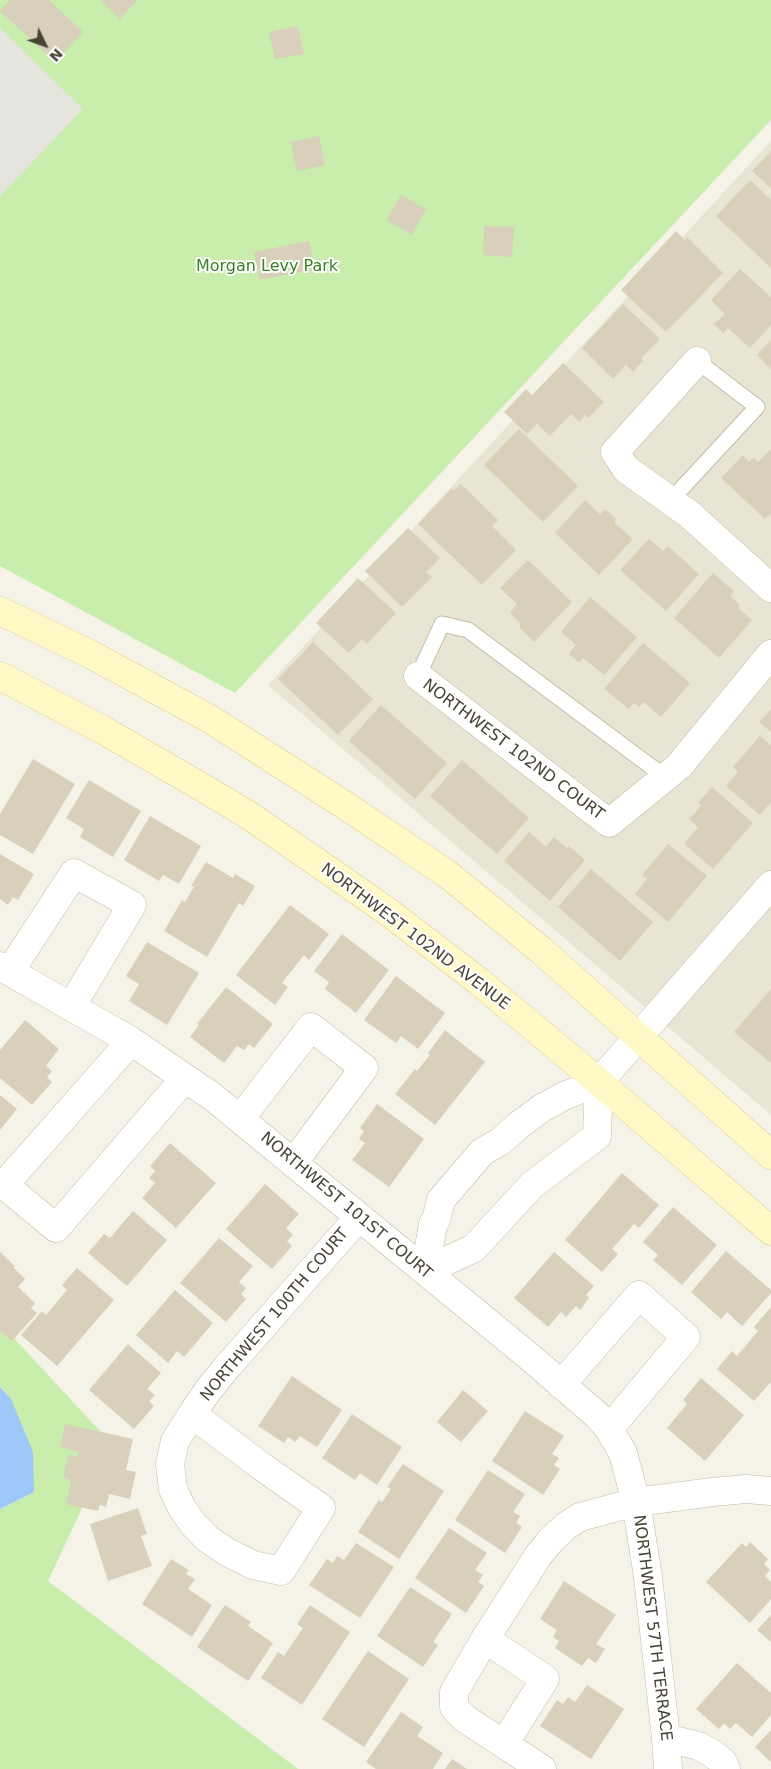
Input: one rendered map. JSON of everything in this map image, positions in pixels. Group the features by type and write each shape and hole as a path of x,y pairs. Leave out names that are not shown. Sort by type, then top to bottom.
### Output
{"street":[{"path":"697,361 615,452 626,469 689,514 771,588"},
{"path":"0,611 90,654 210,719 446,873 542,951 771,1155"},
{"path":"672,771 771,654"},
{"name":"NORTHWEST 102ND AVENUE","path":"0,676 152,757 241,811 387,911 599,1082 771,1231"},
{"name":"NORTHWEST 102ND COURT","path":"418,676 609,823 672,771"},
{"path":"5,969 74,873 132,905 71,1007"},
{"path":"425,1271 433,1224 436,1220 454,1213 490,1169 501,1141 542,1108 564,1096 599,1082 771,885"},
{"name":"NORTHWEST 101ST COURT","path":"5,969 131,1041 240,1119 598,1416 609,1429 622,1453 636,1502"},
{"path":"240,1119 311,1027 364,1068 294,1162"},
{"path":"131,1041 4,1185 56,1228 185,1078"},
{"path":"425,1271 474,1248 532,1185 597,1136 599,1082"},
{"name":"NORTHWEST 100TH COURT","path":"192,1414 261,1466 322,1508 281,1571 253,1566 208,1539 194,1525 182,1508 173,1489 170,1464 175,1441 192,1414 226,1367 359,1217"},
{"path":"561,1385 639,1295 686,1337 609,1429"},
{"name":"NORTHWEST 57TH TERRACE","path":"668,1769 649,1586 636,1502 746,1489 771,1491"},
{"path":"542,1769 464,1718 454,1707 454,1692 538,1556 551,1540 566,1526 580,1517 636,1502"},
{"path":"485,1640 544,1679 504,1744"},
{"path":"666,1738 699,1746 723,1762 726,1769"}],"lane":[{"path":"670,500 757,408 697,361"},
{"path":"418,676 442,624 468,630 672,771"}],"shaded area":[{"path":"0,28 83,109 0,196"},
{"path":"771,141 771,1115 268,685"}],"green space":[{"name":"Morgan Levy Park","path":"0,0 771,0 771,120 235,693 0,566"},
{"path":"0,1323 112,1444 48,1581 298,1769 0,1769 0,1509 34,1492 11,1399 0,1387"}],"water":[{"path":"0,1387 11,1399 33,1452 34,1492 0,1509"}],"building":[{"path":"10,0 49,0 83,32 55,62 0,11"},
{"path":"100,0 137,0 120,19"},
{"path":"298,26 304,54 275,59 269,32"},
{"path":"319,136 325,165 297,171 291,142"},
{"path":"771,151 771,188 752,171"},
{"path":"750,180 771,200 771,268 716,216"},
{"path":"401,195 426,209 412,235 386,220"},
{"path":"484,226 514,227 512,257 483,255"},
{"path":"676,231 685,240 687,237 723,273 666,332 621,290"},
{"path":"309,241 315,269 260,280 254,252"},
{"path":"740,269 771,297 771,325 750,348 728,328 723,333 714,324 725,314 711,300"},
{"path":"623,304 660,339 641,358 643,361 633,372 626,365 613,379 582,348"},
{"path":"771,340 771,369 757,355"},
{"path":"563,363 604,402 588,418 585,415 579,422 571,414 550,436 537,424 527,434 504,412 526,389 532,395"},
{"path":"519,429 578,486 543,522 484,465"},
{"path":"771,449 771,514 765,519 721,478 743,455 749,462 754,457 758,462"},
{"path":"461,484 498,520 492,526 516,550 482,585 418,524 452,488 454,490"},
{"path":"585,500 600,514 605,509 616,519 614,522 633,539 599,575 555,533"},
{"path":"408,528 440,558 426,572 432,577 402,607 365,571"},
{"path":"649,539 663,551 668,546 699,574 666,611 620,570"},
{"path":"528,560 572,602 534,642 519,627 521,624 510,613 517,604 500,588"},
{"path":"713,573 734,591 730,596 740,605 738,608 752,620 719,658 674,618"},
{"path":"358,578 396,613 367,644 362,639 349,653 316,623"},
{"path":"590,597 637,637 604,675 583,658 579,663 569,654 576,645 561,632"},
{"path":"313,642 373,699 338,735 278,679"},
{"path":"643,643 690,683 661,717 644,702 639,707 634,703 629,709 604,689"},
{"path":"381,705 447,763 415,799 349,741"},
{"path":"771,709 771,732 759,722"},
{"path":"760,736 771,745 771,802 760,815 726,786 738,772 733,767"},
{"path":"33,759 75,784 33,854 0,835 0,814"},
{"path":"462,760 529,818 497,854 430,796"},
{"path":"89,780 141,811 113,857 80,837 84,829 66,818"},
{"path":"712,787 753,823 713,869 684,844 698,827 689,819 701,806 698,803"},
{"path":"150,816 201,846 179,884 163,875 159,881 124,860"},
{"path":"529,832 546,847 554,837 567,848 569,846 585,860 550,901 504,861"},
{"path":"668,844 707,876 668,922 635,894 647,879 642,875"},
{"path":"0,854 34,874 18,900 13,897 8,905 0,899"},
{"path":"206,862 233,878 235,874 255,886 243,906 239,903 207,957 164,931 182,900 185,902 194,887 191,886"},
{"path":"591,869 653,922 620,961 558,907"},
{"path":"290,905 329,934 309,960 304,955 282,983 288,987 275,1005 236,975"},
{"path":"342,934 389,970 356,1013 325,989 329,982 314,971"},
{"path":"147,942 199,973 167,1025 129,1001 139,984 126,976"},
{"path":"396,976 445,1013 418,1049 401,1036 396,1043 364,1020"},
{"path":"226,987 273,1024 254,1048 249,1044 244,1050 237,1046 224,1063 190,1037 199,1025 197,1024"},
{"path":"771,989 771,1063 734,1032"},
{"path":"25,1020 59,1049 46,1066 52,1071 47,1077 52,1082 32,1105 0,1078 0,1050"},
{"path":"445,1030 485,1062 435,1125 395,1094 415,1069 417,1071 430,1055 428,1053"},
{"path":"0,1095 17,1109 0,1130"},
{"path":"377,1104 424,1139 389,1187 352,1160 365,1143 359,1139 364,1131 360,1128"},
{"path":"170,1143 216,1183 176,1228 142,1198 155,1183 149,1178 155,1171 150,1166"},
{"path":"622,1173 659,1205 639,1228 634,1224 612,1249 618,1254 602,1272 565,1240"},
{"path":"265,1184 299,1214 286,1228 293,1235 287,1241 292,1246 272,1269 226,1229"},
{"path":"673,1207 717,1245 682,1285 653,1260 658,1255 643,1242"},
{"path":"133,1211 167,1240 127,1286 88,1253 104,1234 110,1238"},
{"path":"219,1238 253,1266 239,1282 246,1288 241,1294 246,1299 226,1322 180,1283"},
{"path":"726,1251 771,1290 771,1293 742,1326 727,1312 721,1319 691,1292"},
{"path":"0,1252 25,1279 18,1287 35,1303 31,1308 37,1313 12,1341 0,1331"},
{"path":"554,1252 594,1286 586,1295 589,1298 580,1310 576,1306 566,1317 561,1312 548,1327 514,1298"},
{"path":"77,1268 114,1300 57,1366 21,1335 42,1311 46,1315 67,1290 62,1285"},
{"path":"175,1290 213,1323 184,1357 177,1351 168,1363 136,1335"},
{"path":"771,1307 771,1382 754,1401 717,1369 732,1351 737,1356 758,1331 754,1327"},
{"path":"128,1344 161,1373 147,1389 155,1395 149,1401 154,1406 134,1429 89,1390"},
{"path":"292,1376 342,1410 317,1447 300,1436 295,1442 288,1437 284,1443 258,1426"},
{"path":"701,1378 744,1415 705,1461 667,1428 687,1404 683,1400"},
{"path":"463,1390 488,1411 461,1442 437,1422"},
{"path":"525,1411 564,1436 552,1454 559,1458 554,1465 560,1469 543,1495 492,1461"},
{"path":"352,1414 402,1447 377,1485 360,1473 355,1480 322,1458"},
{"path":"65,1424 133,1439 126,1470 136,1472 130,1499 109,1494 106,1507 100,1505 98,1511 66,1504 71,1480 63,1478 68,1455 77,1457 79,1452 60,1447"},
{"path":"403,1464 444,1491 399,1559 358,1532 379,1500 382,1502 391,1489 387,1487"},
{"path":"488,1470 525,1494 513,1512 520,1516 516,1523 522,1527 505,1553 455,1520"},
{"path":"138,1508 147,1534 141,1536 152,1566 108,1581 90,1524"},
{"path":"449,1528 487,1553 475,1570 483,1575 478,1582 484,1586 466,1613 415,1578"},
{"path":"750,1542 768,1559 764,1564 770,1570 765,1576 771,1582 771,1599 750,1623 706,1582 742,1543 746,1547"},
{"path":"356,1543 394,1567 360,1618 309,1585 327,1559 333,1563 337,1556 344,1560"},
{"path":"171,1559 189,1570 186,1574 195,1579 188,1589 212,1605 192,1637 142,1604"},
{"path":"564,1581 616,1615 596,1644 605,1649 596,1663 588,1658 582,1666 555,1648 559,1641 553,1637 557,1630 540,1619"},
{"path":"410,1587 452,1614 433,1642 438,1645 423,1667 377,1636"},
{"path":"225,1605 251,1622 248,1626 273,1643 248,1681 197,1647"},
{"path":"310,1605 350,1632 302,1705 261,1678 278,1652 284,1656 303,1628 297,1624"},
{"path":"771,1615 771,1642 757,1630"},
{"path":"368,1651 409,1679 364,1747 322,1719"},
{"path":"737,1663 771,1693 771,1715 752,1737 736,1723 730,1729 724,1723 719,1729 696,1709"},
{"path":"587,1685 624,1709 591,1759 540,1726 557,1700 563,1704 568,1697 575,1702"},
{"path":"401,1712 423,1727 417,1736 443,1753 433,1769 376,1769 366,1762"},
{"path":"771,1730 771,1762 755,1747"},
{"path":"452,1759 467,1769 445,1769"}]}
